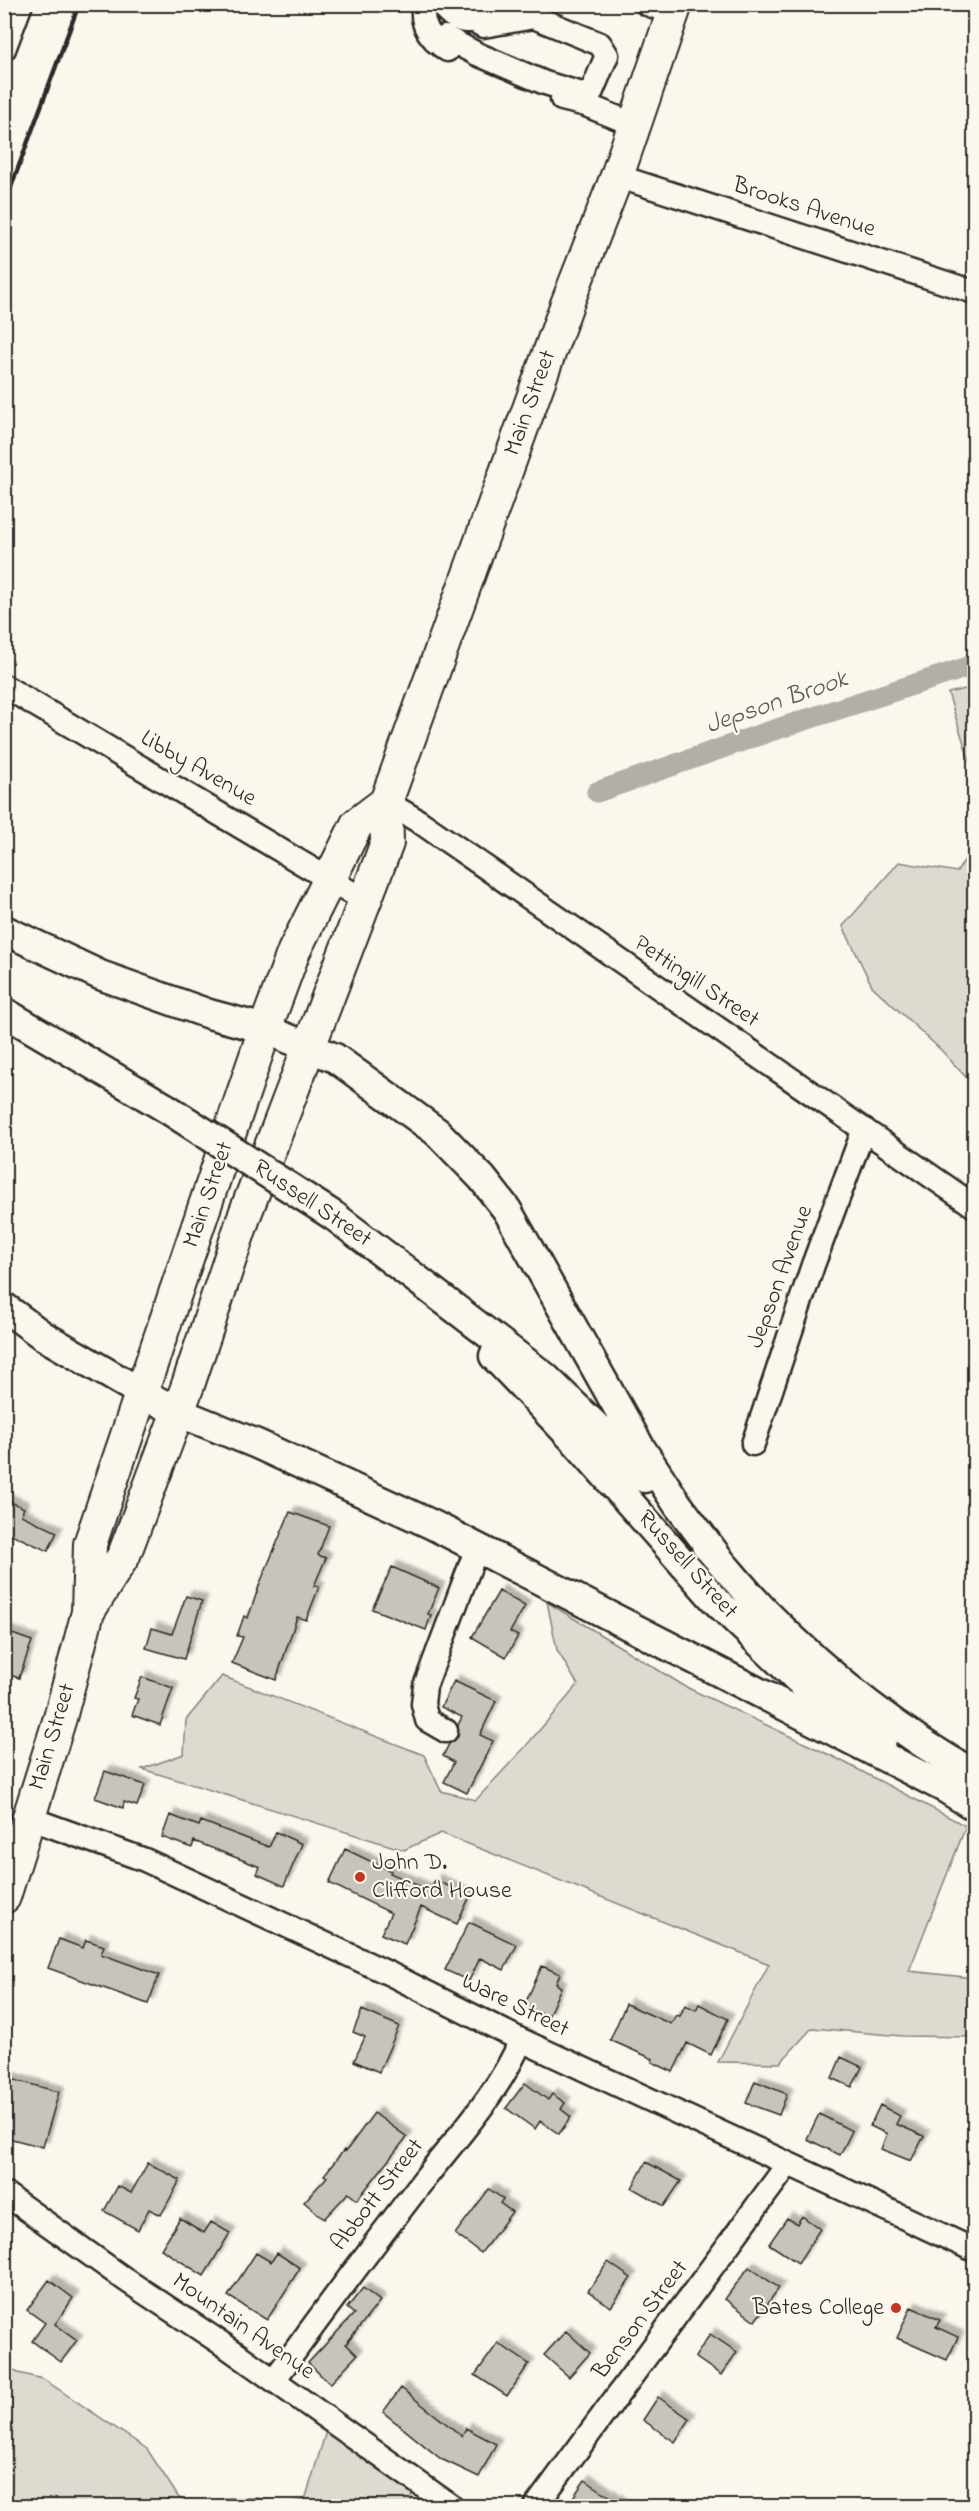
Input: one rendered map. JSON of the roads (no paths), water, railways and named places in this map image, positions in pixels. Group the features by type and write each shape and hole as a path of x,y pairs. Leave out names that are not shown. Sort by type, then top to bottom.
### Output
{"highway":[{"name":"Main Street","path":"88,1612 124,1555 178,1412 245,1214 387,843 386,802 567,304 617,176 634,125 666,7"},
{"name":"Main Street","path":"4,1897 60,1718 88,1612 90,1544 265,1029 294,951 357,824 386,802"}],"main road":[{"path":"4,930 100,975 209,1014 265,1029 335,1058 436,1132 482,1178 507,1210 640,1447 678,1505 719,1559"},
{"name":"Russell Street","path":"4,1012 166,1108 334,1216 544,1377 609,1439 765,1611 838,1680 917,1739 975,1774"},
{"name":"Russell Street","path":"430,1289 578,1444 716,1601 797,1679 975,1806"},
{"path":"4,1307 42,1335 178,1412 325,1475 477,1548 945,1788 975,1806"}],"street":[{"path":"4,49 21,4"},
{"path":"424,4 422,15 425,28 436,42 456,56 482,69 562,99 586,105 634,125"},
{"path":"440,4 458,21 464,23 533,9 606,38 613,55 597,97 586,105"},
{"path":"436,42 445,38 545,83 582,94 592,91 607,55 600,44 534,17 483,26 476,21"},
{"name":"Brooks Avenue","path":"617,176 975,292"},
{"name":"Libby Avenue","path":"4,686 364,900"},
{"name":"Pettingill Street","path":"386,802 420,822 975,1206"},
{"name":"Jepson Avenue","path":"753,1444 813,1265 864,1129"},
{"path":"446,1731 427,1720 423,1704 425,1686 477,1548"},
{"name":"Ware Street","path":"29,1818 145,1860 390,1974 521,2040 975,2250"},
{"name":"Abbott Street","path":"274,2380 348,2277 483,2102 512,2062 521,2040"},
{"name":"Benson Street","path":"536,2506 788,2164"},
{"name":"Mountain Avenue","path":"4,2193 451,2506"}],"waterway":[{"name":"Jepson Brook","path":"597,792 768,732 974,665"}],"railway":[{"path":"4,206 79,4"}],"place":[{"name":"John D. Clifford House","path":"360,1877"},
{"name":"Bates College","path":"896,2308"}]}
